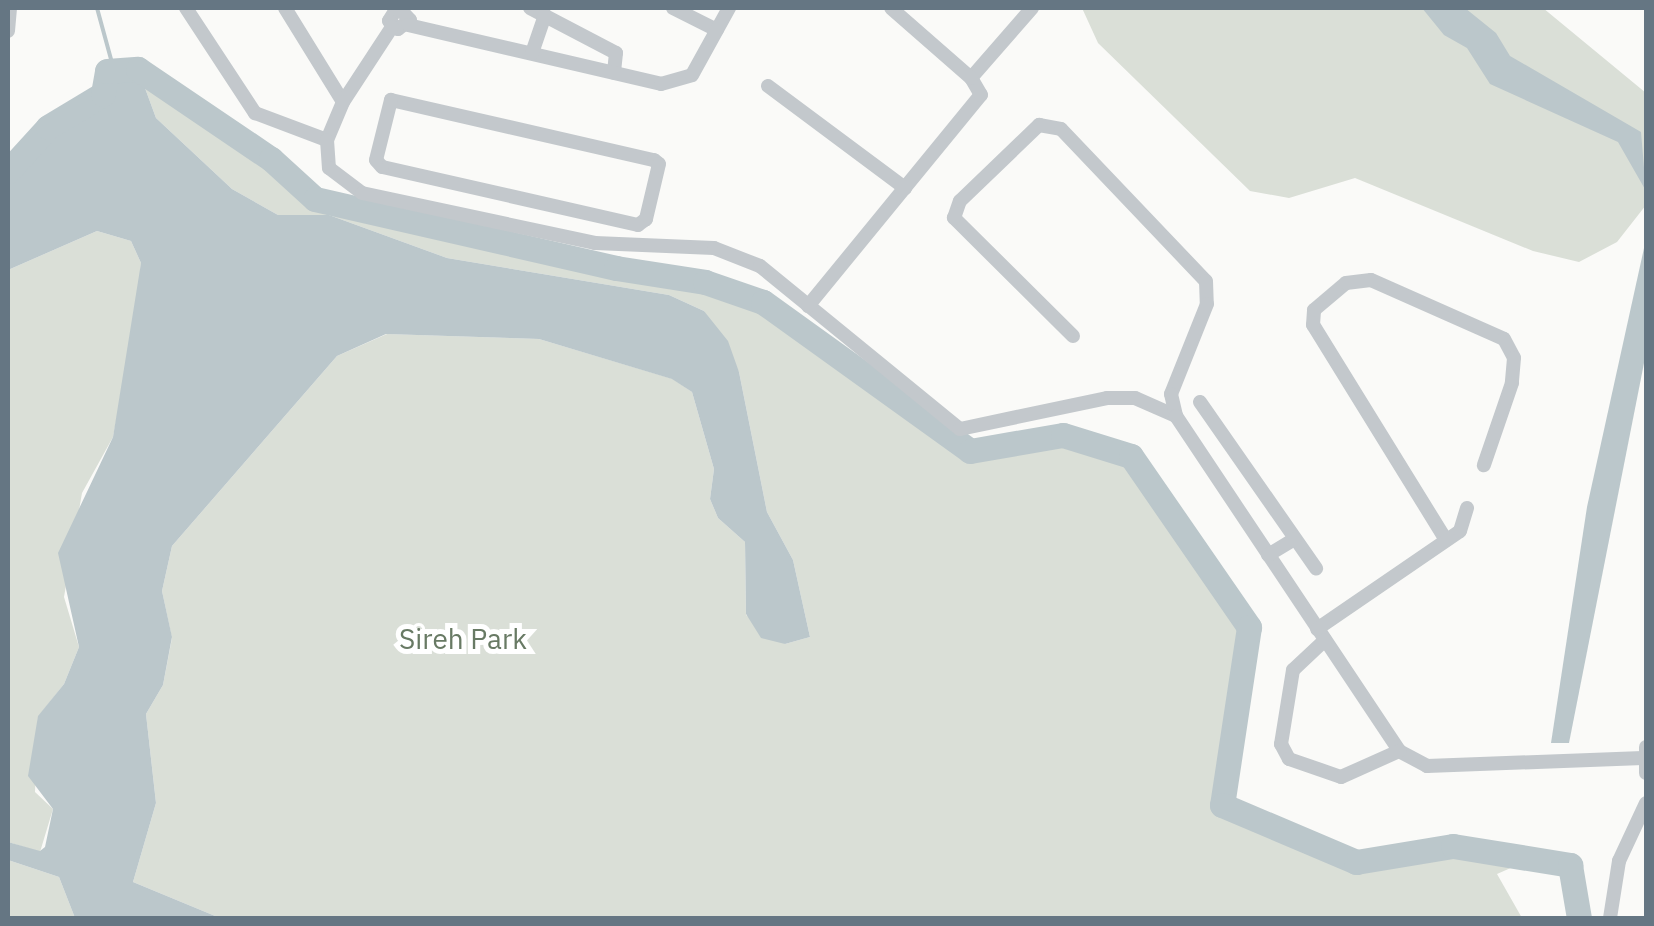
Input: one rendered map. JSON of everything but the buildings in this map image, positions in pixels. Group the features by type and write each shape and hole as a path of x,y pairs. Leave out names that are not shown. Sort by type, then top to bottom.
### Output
{"street":[{"path":"8,32 10,8"},
{"path":"186,8 254,113 327,140"},
{"path":"285,8 342,102"},
{"path":"530,8 616,52 614,73"},
{"path":"673,8 717,30"},
{"path":"729,8 692,74 678,82 614,73 532,53 400,13 342,102 327,140 329,168 343,183 417,205 579,240 714,248 760,266 960,429 1107,398 1135,398 1176,416"},
{"path":"808,306 981,95 971,78 891,8"},
{"path":"971,78 1032,8"},
{"path":"532,53 545,16"},
{"path":"768,86 905,188"},
{"path":"391,100 658,162 644,223 586,214 423,177 376,160 391,100"},
{"path":"1073,336 954,218 960,201 1039,125 1061,129 1206,281 1207,304 1171,394 1176,416 1398,750 1427,766 1644,752 1646,774"},
{"path":"417,205 423,177"},
{"path":"579,240 586,214"},
{"path":"1446,540 1313,325 1314,310 1346,283 1371,280 1504,340 1514,358 1512,383 1484,465"},
{"path":"1200,402 1316,568"},
{"path":"1205,460 1229,444"},
{"path":"1398,750 1341,776 1289,759 1281,744 1293,670 1321,634 1460,531 1467,508"},
{"path":"1268,555 1295,539"},
{"path":"1610,918 1620,861 1646,803"}],"green space":[{"path":"1082,8 1543,8 1646,93 1646,205 1617,242 1579,262 1533,251 1355,178 1289,198 1250,191 1098,43"},
{"name":"Sireh Park","path":"138,69 271,159 315,199 616,268 705,282 763,302 970,451 1063,435 1131,456 1249,627 1222,805 1355,862 1453,846 1531,859 1497,874 1522,918 220,918 133,882 156,803 146,714 163,685 172,638 162,591 172,546 337,356 387,334 539,339 673,379 692,392 714,469 710,499 718,518 745,542 746,615 785,644 810,637 793,560 767,512 739,372 704,311 669,295 447,258 329,215 278,215 232,189 156,118"},
{"path":"97,231 131,241 141,263 137,314 113,437 82,493 64,597 79,647 64,684 38,717 35,792 53,809 40,852 8,842 8,270"},
{"path":"8,860 59,877 75,918 8,918"}],"shaded area":[{"path":"1422,8 1465,8 1496,33 1510,56 1641,132 1646,191 1618,142 1490,84 1467,48 1444,35"},
{"path":"138,69 156,118 232,189 278,215 329,215 447,258 669,295 704,311 728,341 739,372 767,512 793,560 810,637 785,644 761,638 746,614 745,542 718,518 710,499 714,469 692,392 672,379 539,339 386,334 337,356 172,546 162,591 172,637 163,685 146,714 156,803 133,882 220,918 75,918 59,877 8,860 8,842 40,851 45,847 53,809 28,776 38,716 64,684 79,647 58,553 113,437 141,263 131,241 97,231 8,270 8,171 48,127 103,94 107,71"},
{"path":"1646,239 1646,353 1569,743 1551,743 1587,507"}],"waterway":[{"path":"97,8 114,70"},
{"path":"8,171 48,127 103,94 107,71 138,69 271,159 315,199 616,268 705,282 763,302 970,451 1063,435 1131,456 1249,627 1222,805 1356,862 1453,846 1570,865 1579,918"}]}
